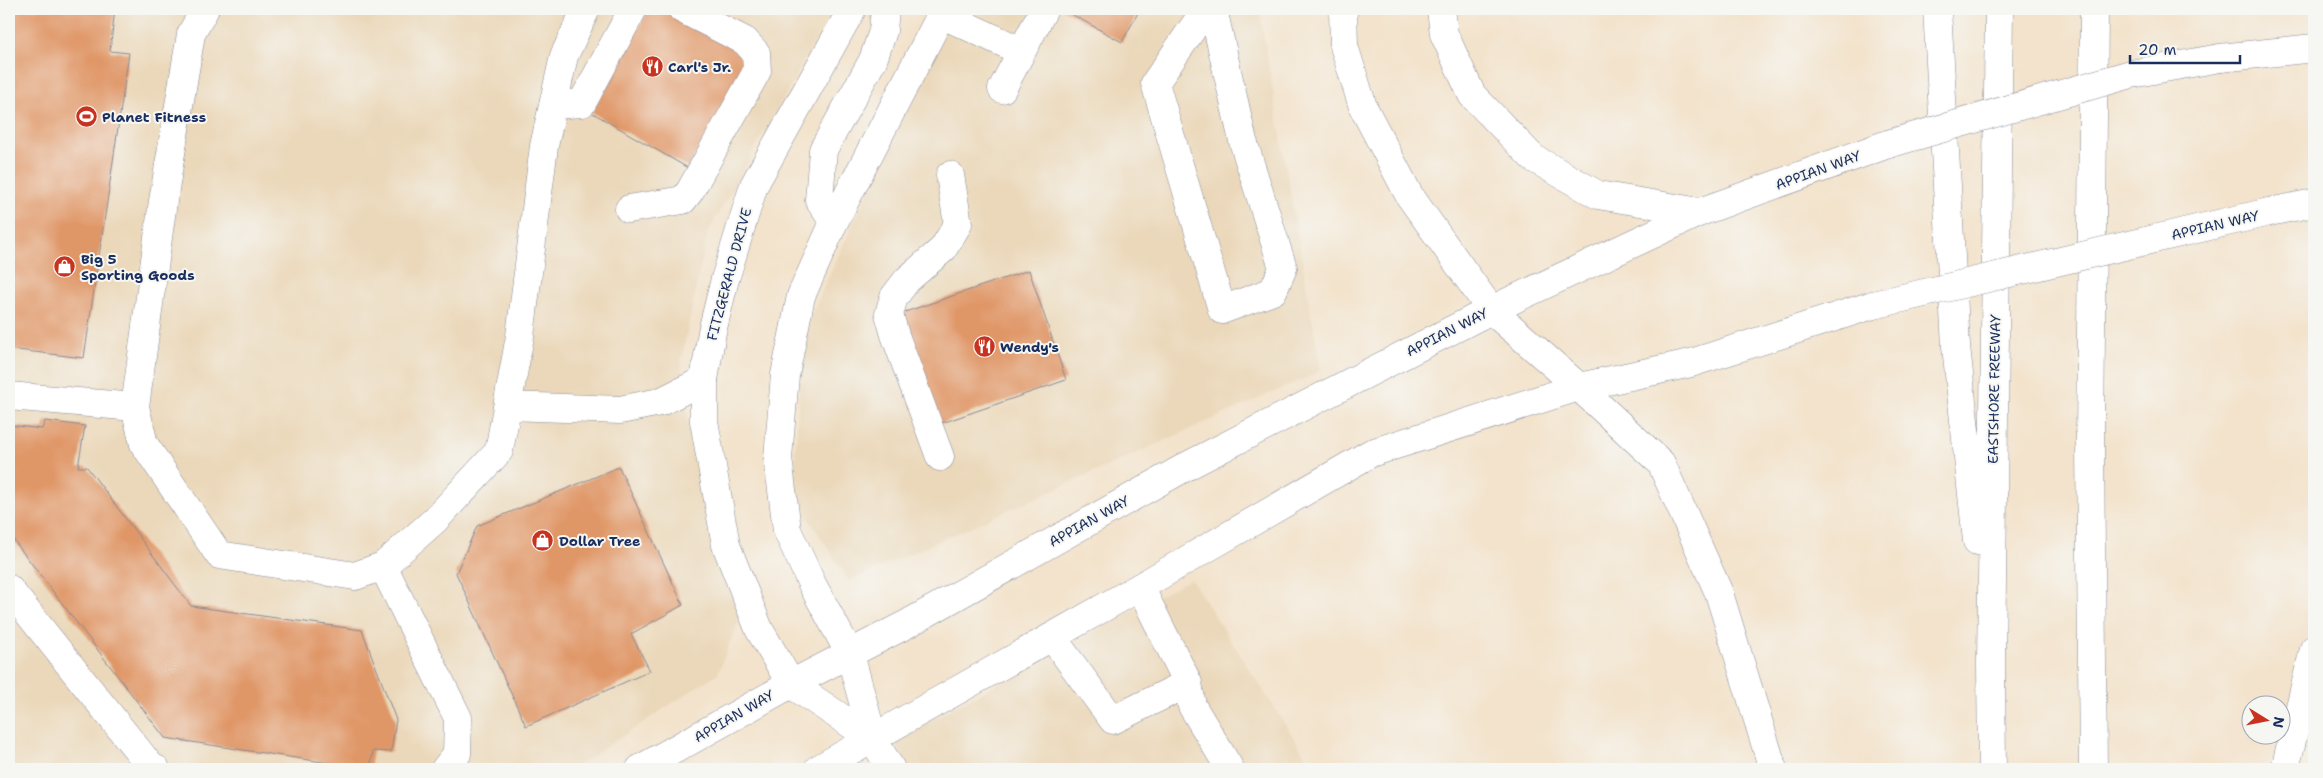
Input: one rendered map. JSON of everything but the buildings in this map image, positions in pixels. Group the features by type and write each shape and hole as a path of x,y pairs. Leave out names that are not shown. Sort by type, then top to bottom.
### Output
{"main road":[{"path":"205,9 191,34 163,201 135,407 144,444 219,555 355,576 383,566 435,520 499,451 508,406 531,258 544,146 564,56 586,9"},
{"path":"553,105 582,103 634,9"},
{"path":"629,209 683,200 690,191 757,71 756,53 745,41 682,9"},
{"name":"FITZGERALD DRIVE","path":"852,9 754,185 725,279 712,332 704,380 704,421 726,545 759,629 791,684 873,739"},
{"path":"834,222 819,200 822,150 873,60 883,31 885,9"},
{"path":"1002,89 1044,9"},
{"path":"1206,9 1154,83 1222,310 1273,291 1283,268 1243,141 1214,9"},
{"path":"1343,9 1344,46 1363,107 1409,195 1491,310 1579,387 1661,463 1719,593 1773,769"},
{"path":"1441,9 1444,34 1472,95 1533,158 1598,195 1700,212"},
{"path":"1937,9 1956,346 1991,664"},
{"name":"EASTSHORE FREEWAY","path":"1992,769 1991,664 1999,9"},
{"path":"2093,769 2090,442 2094,9"},
{"path":"891,769 873,739 850,654 812,584 787,530 778,458 785,375 801,296 834,222 941,11 1021,51"},
{"name":"APPIAN WAY","path":"640,769 1189,465 1491,310 1700,212 1888,144 2131,74 2220,58 2314,48"},
{"path":"940,457 889,314 894,297 907,280 943,250 958,224 950,175"},
{"name":"APPIAN WAY","path":"818,769 1140,587 1371,453 1579,387 1691,363 1873,306 2314,203"},
{"path":"508,406 620,410 660,402 704,380"},
{"path":"9,396 135,407"},
{"path":"383,566 458,718 457,754 445,769"},
{"path":"1140,587 1188,683 1192,706 1230,769"},
{"path":"9,589 152,768 156,769"},
{"path":"1052,637 1113,720 1188,683"},
{"path":"2285,769 2314,649"}],"shaded area":[{"path":"9,9 834,9 707,234 681,362 692,447 740,617 718,673 573,769 9,769"},
{"path":"955,9 1259,9 1321,371 849,581 793,494 802,335 925,67"},
{"path":"1191,579 1314,769 910,769 893,740"}],"place":[{"name":"Carl's Jr.","path":"652,67"},
{"name":"Planet Fitness","path":"86,117"},
{"name":"Big 5 Sporting Goods","path":"65,267"},
{"name":"Wendy's","path":"984,347"},
{"name":"Dollar Tree","path":"543,541"}]}
